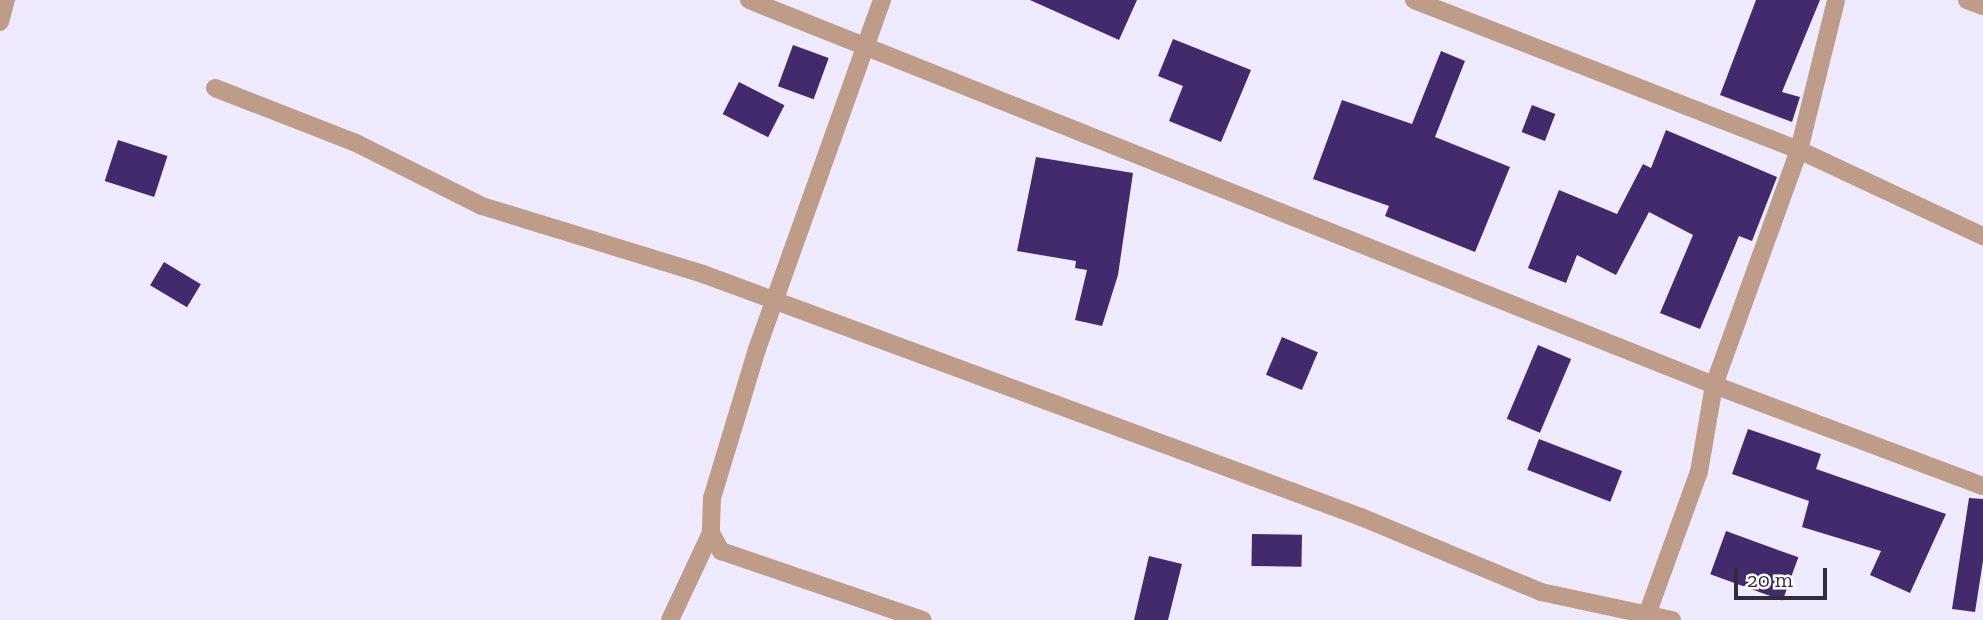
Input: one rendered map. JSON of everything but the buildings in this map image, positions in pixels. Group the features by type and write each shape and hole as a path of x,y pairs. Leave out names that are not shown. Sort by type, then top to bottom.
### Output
{"street":[{"path":"0,22 6,0"},
{"path":"749,0 862,48 1713,385 1983,486"},
{"path":"670,620 710,533 712,498 862,48 882,0"},
{"path":"1414,0 1799,150 1983,236"},
{"path":"1646,616 1699,472 1713,385 1799,150 1836,0"},
{"path":"1967,0 1983,6"},
{"path":"215,88 356,143 482,206 651,257 1361,517 1541,592 1672,620"},
{"path":"710,533 722,551 923,620"}]}
